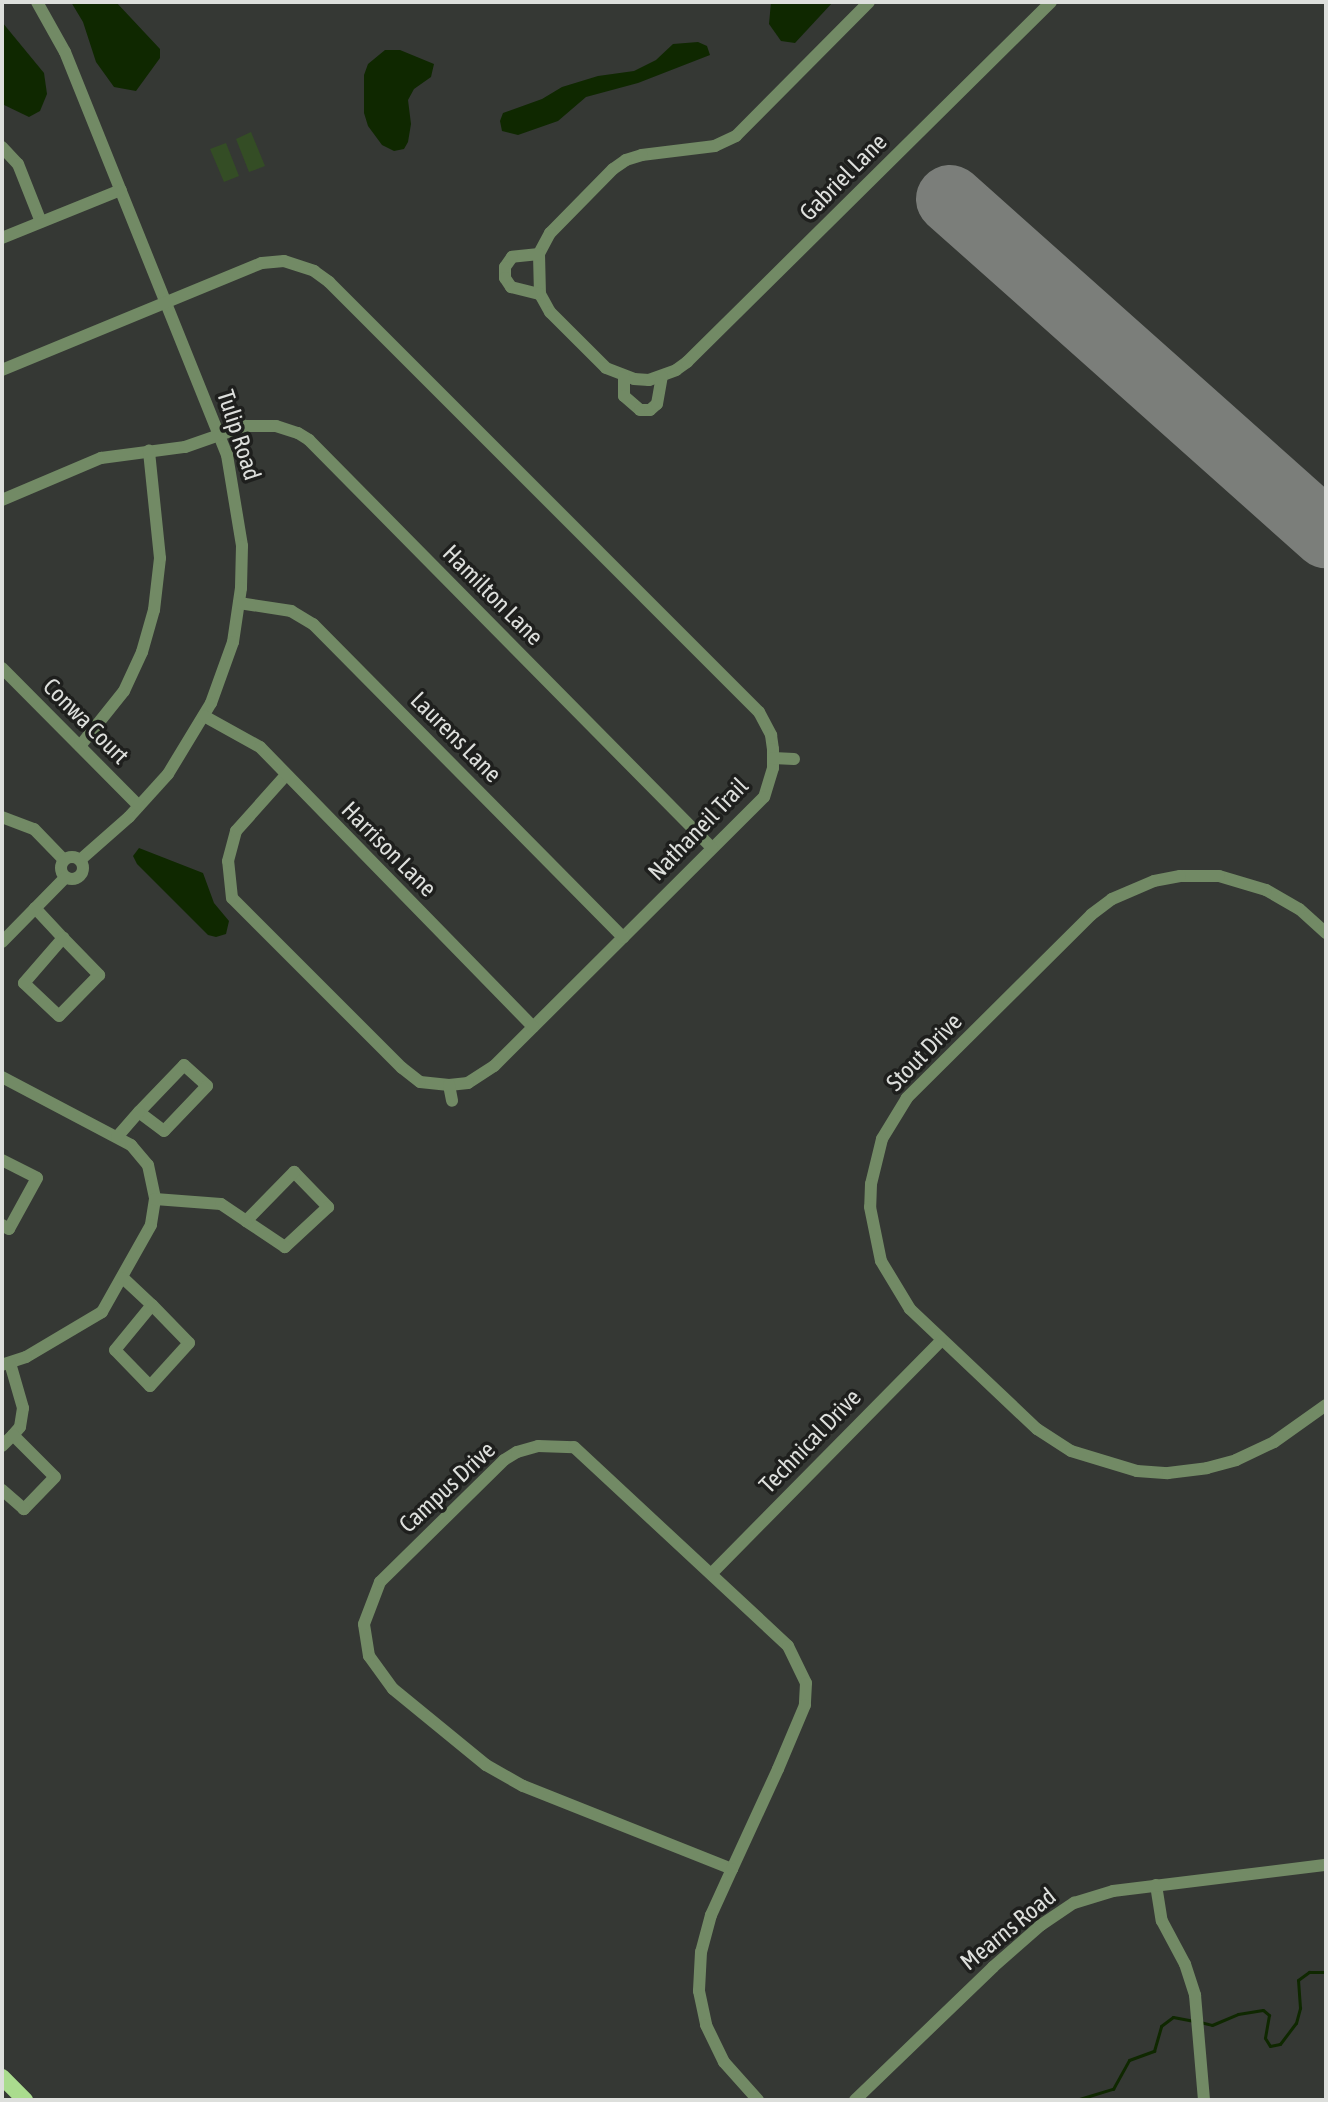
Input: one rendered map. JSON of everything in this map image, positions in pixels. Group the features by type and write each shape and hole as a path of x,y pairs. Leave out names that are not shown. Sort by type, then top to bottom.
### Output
{"main road":[{"path":"2,2077 25,2100"}],"street":[{"name":"Tulip Road","path":"37,2 65,52 219,433 230,463 241,525 239,603 228,661 204,716 178,761 139,806 80,860"},
{"path":"624,376 624,396 640,410 650,410 657,404 662,376 649,380 624,376 591,356 550,312 540,294 539,254 560,222 626,160 642,155 715,146 736,136 869,2"},
{"name":"Gabriel Lane","path":"662,376 676,370 699,351 1051,2"},
{"path":"2,147 18,164 41,222"},
{"path":"2,238 121,190"},
{"path":"539,254 512,257 505,267 505,278 511,287 540,294"},
{"name":"Nathaneil Trail","path":"2,370 273,261 303,266 323,276 759,712 771,735 773,758 764,797 485,1072 468,1083 449,1085"},
{"name":"Hamilton Lane","path":"219,433 263,424 286,428 309,440 712,848"},
{"path":"2,500 101,458 185,447 219,433"},
{"path":"80,746 124,691 142,652 154,610 160,558 149,451"},
{"name":"Laurens Lane","path":"239,603 291,611 313,624 623,937"},
{"name":"Conwa Court","path":"2,668 139,806"},
{"name":"Harrison Lane","path":"204,716 253,741 533,1027"},
{"path":"773,758 794,759"},
{"path":"286,775 236,831 228,870 232,898 402,1068 420,1082 449,1085 452,1101"},
{"path":"2,817 34,829 64,860"},
{"path":"2,942 65,878 79,877 83,867 80,860 72,857 64,860"},
{"path":"64,860 61,870 65,878"},
{"name":"Stout Drive","path":"1326,933 1285,900 1242,881 1202,875 1140,886 1112,899 1091,915 907,1098 887,1130 875,1160 871,1184 875,1241 890,1280 910,1309 1037,1429 1071,1451 1126,1469 1177,1472 1236,1460 1274,1442 1326,1405"},
{"path":"35,908 99,975 59,1016 24,983 63,938"},
{"path":"117,1137 139,1112 184,1065 207,1086 164,1131 139,1112"},
{"path":"2,1077 131,1145 148,1165 155,1199 151,1225 123,1278 96,1317 6,1364 23,1408 20,1427 2,1446"},
{"path":"2,1160 37,1178 9,1229 2,1225"},
{"path":"155,1199 221,1204 246,1221 285,1247 328,1207 294,1172 246,1221"},
{"path":"123,1278 152,1305 189,1343 150,1386 115,1350 152,1305"},
{"name":"Technical Drive","path":"712,1573 941,1341"},
{"path":"2,1490 24,1509 55,1477 13,1435"},
{"name":"Campus Drive","path":"732,1869 523,1786 486,1765 393,1689 369,1656 364,1624 380,1582 504,1460 538,1446 574,1447 788,1646 806,1683 805,1705 732,1869 711,1915 701,1952 699,1991 706,2025 724,2062 758,2100"},
{"name":"Mearns Road","path":"855,2100 953,2004 1059,1912 1092,1896 1156,1885 1326,1865"},
{"path":"1156,1885 1162,1921 1185,1964 1195,1995 1204,2100"}],"shaded area":[{"path":"71,2 116,2 160,49 160,58 136,91 114,87 96,62 83,22"},
{"path":"771,2 833,2 795,43 781,41 769,24"},
{"path":"2,22 44,73 47,94 40,111 29,117 2,104"},
{"path":"698,42 707,46 710,55 638,83 586,97 558,121 518,135 502,131 500,121 503,113 542,99 562,87 598,76 634,71 656,60 673,44"},
{"path":"385,50 400,50 434,64 431,77 414,89 408,100 411,124 408,142 404,149 394,151 382,145 368,126 364,113 364,75 368,64"},
{"path":"251,132 265,166 249,172 236,139"},
{"path":"226,143 239,176 224,182 210,149"},
{"path":"139,848 203,873 214,903 229,921 226,934 216,937 208,935 137,864 133,856"}],"waterway":[{"path":"1200,2022 1212,2025 1238,2014 1263,2010 1269,2015 1265,2038 1270,2046 1280,2044 1296,2023 1300,2008 1298,1980 1309,1972 1326,1972"},
{"path":"1076,2100 1113,2089 1129,2060 1154,2051 1161,2026 1173,2017 1193,2021"}],"runway":[{"path":"950,199 1326,534"}]}
